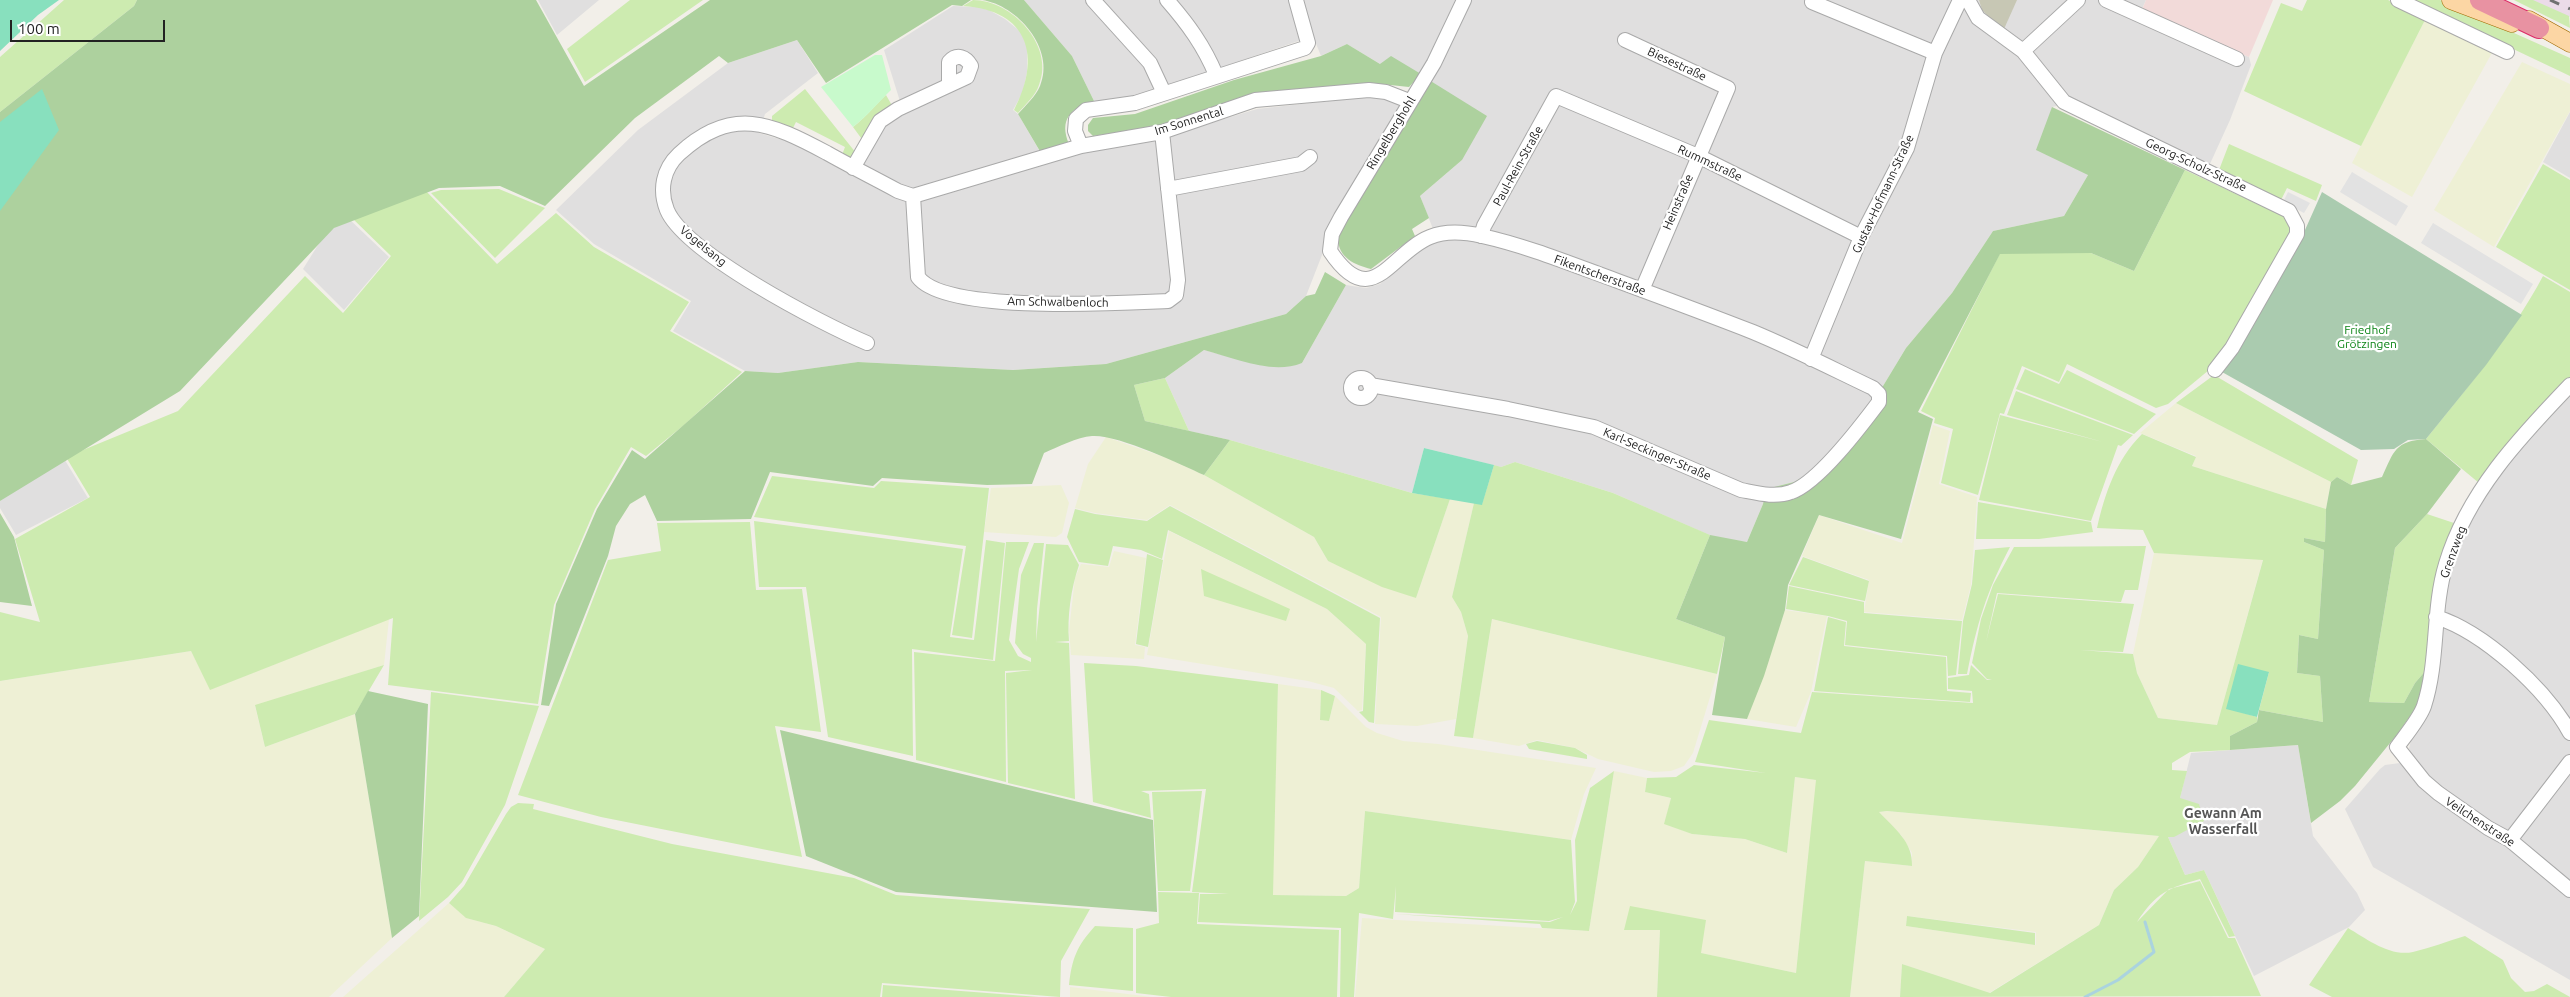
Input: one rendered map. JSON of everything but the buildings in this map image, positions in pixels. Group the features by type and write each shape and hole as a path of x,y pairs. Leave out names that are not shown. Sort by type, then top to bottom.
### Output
{"highway":[{"path":"2480,0 2539,28"}],"main road":[{"path":"2451,0 2496,18 2539,28"},
{"path":"2500,0 2539,28 2570,43"}],"street":[{"path":"1093,0 1150,64 1164,93"},
{"path":"1167,0 1189,24 1205,49 1216,75"},
{"path":"1081,146 1075,131 1076,119 1086,110 1134,103 1216,75 1305,48 1308,43 1296,0"},
{"name":"Ringelberghohl","path":"1340,266 1330,251 1332,234 1353,195 1434,63 1464,0"},
{"name":"Gustav-Hofmann-Straße","path":"1811,359 1861,237 1907,148 1935,54 1960,0"},
{"name":"Georg-Scholz-Straße","path":"1968,0 1978,18 2023,51 2064,102 2281,205 2293,218 2297,226 2297,234 2292,245 2232,348 2215,370"},
{"path":"2023,51 2078,0"},
{"path":"2106,0 2237,59"},
{"path":"2398,0 2507,52"},
{"path":"1812,2 1935,54"},
{"name":"Biesestraße","path":"1625,40 1728,88"},
{"path":"853,168 880,122 898,109 950,85"},
{"name":"Heinstraße","path":"1642,290 1728,88"},
{"name":"Im Sonnental","path":"913,196 1081,146 1162,132 1255,100 1369,90 1386,92 1410,101"},
{"name":"Rummstraße","path":"1556,96 1698,156 1861,237"},
{"name":"Paul-Rein-Straße","path":"1482,236 1484,226 1556,96"},
{"name":"Vogelsang","path":"867,343 800,312 710,253 680,229 668,210 663,189 665,173 676,157 687,146 712,130 753,123 779,129 853,168 913,196"},
{"name":"Am Schwalbenloch","path":"913,196 918,277 923,285 946,293 978,299 1084,305 1168,302 1174,298 1178,280 1162,132"},
{"path":"1168,189 1301,164 1310,157"},
{"name":"Fikentscherstraße","path":"1340,266 1363,278 1376,277 1430,236 1455,232 1482,236 1562,260 1754,333 1863,383"},
{"name":"Karl-Seckinger-Straße","path":"1370,385 1594,427 1742,490 1776,495 1791,492 1811,480 1873,410 1879,402 1879,394 1863,383"},
{"name":"Grenzweg","path":"2397,747 2423,708 2432,674 2436,617 2446,564 2453,544 2477,496 2497,466 2570,385"},
{"path":"2436,617 2448,621 2482,640 2526,677 2570,733"},
{"name":"Veilchenstraße","path":"2397,747 2424,780 2438,793 2488,828 2510,840 2570,890"},
{"path":"2510,840 2570,762"}],"shaded area":[{"path":"538,0 599,0 557,35"},
{"path":"1024,0 2146,0 2141,11 2249,57 2251,65 2230,120 2209,166 2070,103 2052,107 2088,175 2064,216 1993,231 1952,293 1906,348 1883,386 1817,469 1794,482 1766,489 1763,504 1747,542 1716,538 1613,493 1515,462 1501,467 1424,448 1412,493 1230,440 1189,431 1165,378 1204,350 1265,366 1302,363 1346,285 1366,288 1380,284 1418,251 1437,239 1420,196 1462,160 1429,80 1380,64 1347,44 1321,56 1313,36 1126,100 1094,101 1072,56"},
{"path":"1979,0 2017,0 2004,29 1982,10"},
{"path":"2146,0 2273,0 2249,57 2141,12"},
{"path":"2531,0 2570,0 2570,17 2563,15"},
{"path":"953,6 977,7 989,10 1005,19 1021,32 1027,47 1027,72 1023,92 1013,110 1018,114 1046,162 1128,142 1151,141 1257,109 1372,96 1385,97 1404,106 1327,233 1322,255 1306,296 1286,314 1106,364 1013,370 858,362 778,373 745,371 673,331 691,301 594,244 556,210 638,130 728,63 797,40 818,73 765,114 759,133 793,143 854,174 882,125 903,111 884,50"},
{"path":"2426,18 2493,51 2412,197 2352,163"},
{"path":"2522,62 2570,84 2570,111 2494,247 2434,210"},
{"path":"2570,112 2570,178 2543,162"},
{"path":"2352,172 2408,206 2396,226 2340,192"},
{"path":"2288,192 2310,203 2304,213 2283,202"},
{"path":"347,217 389,257 344,310 303,269 323,237"},
{"path":"2433,223 2533,284 2521,304 2421,243"},
{"path":"2570,395 2570,980 2373,867 2345,809 2385,765 2400,763 2406,767 2412,756 2409,748 2413,733 2427,713 2435,691 2444,606 2450,572 2469,521 2492,482"},
{"path":"2176,403 2331,482 2326,509 2192,466 2196,456 2140,433"},
{"path":"1933,425 1950,431 1939,484 1977,497 1971,585 1962,620 1864,612 1869,580 1802,556 1819,515 1902,543"},
{"path":"1106,437 1167,458 1204,475 1314,537 1328,561 1416,598 1450,499 1474,503 1452,597 1461,612 1468,636 1456,719 1417,726 1375,724 1381,617 1170,505 1147,520 1095,513 1075,508 1088,464"},
{"path":"63,457 88,498 16,535 0,508 0,501 19,483"},
{"path":"1061,485 1069,503 1062,533 1056,537 984,532 991,488"},
{"path":"1169,531 1327,609 1366,644 1362,710 1358,711 1334,688 1308,681 1147,655"},
{"path":"1114,551 1146,558 1135,645 1145,647 1144,659 1071,655 1069,630 1075,578 1081,564 1109,567"},
{"path":"2154,553 2263,559 2217,725 2158,718 2137,673 2133,654"},
{"path":"1785,610 1827,616 1811,692 1796,727 1747,719"},
{"path":"389,619 384,665 255,706 265,747 355,714 392,938 329,997 0,997 0,681 191,651 211,689"},
{"path":"1492,619 1717,674 1693,753 1684,766 1671,771 1654,772 1598,759 1575,748 1537,740 1519,746 1473,738"},
{"path":"1278,684 1321,690 1320,720 1329,721 1335,696 1366,727 1377,733 1403,741 1438,744 1596,768 1584,794 1571,840 1365,811 1359,888 1346,896 1272,895"},
{"path":"2298,745 2313,836 2357,893 2365,910 2349,927 2254,976 2204,870 2185,875 2168,837 2174,837 2180,798 2191,753"},
{"path":"1614,771 1647,778 1645,792 1671,798 1665,823 1692,834 1745,839 1787,853 1795,777 1817,780 1796,973 1700,953 1660,930 1657,997 1355,997 1362,918 1589,931"},
{"path":"1887,811 2159,836 2138,867 2114,890 2099,925 1989,993 1902,964 1900,997 1850,997 1865,861 1912,866 1912,853 1901,835 1878,812","holes":["1907,916 2036,932 2036,945 1906,926"]},
{"path":"449,903 467,918 496,926 545,949 504,997 343,997"},
{"path":"1070,987 1152,997 1070,997"}],"green space":[{"path":"0,0 59,0 38,15 0,51"},
{"path":"64,0 137,0 134,6 0,112 0,57"},
{"path":"137,0 536,0 584,86 710,0 971,0 962,6 952,5 826,83 797,40 728,63 719,56 635,118 545,206 500,186 439,188 334,228 180,391 0,501 0,112 134,6"},
{"path":"630,0 703,0 585,82 567,49"},
{"path":"973,0 988,2 1002,8 1015,17 1027,28 1041,55 1042,70 1038,89 1018,113 1014,110 1023,90 1027,72 1028,55 1024,40 1016,27 1003,16 985,9 963,6"},
{"path":"982,0 1024,0 1072,56 1094,101 1079,107 1069,116 1065,128 1069,144 1041,153 1018,114 1038,90 1044,72 1043,58 1038,44 1030,31 1008,10"},
{"path":"2307,0 2388,0 2426,18 2361,146 2244,91 2281,3 2302,11"},
{"path":"2410,0 2440,0 2570,58 2570,76"},
{"path":"2514,0 2533,0 2569,16 2570,28"},
{"path":"1347,44 1380,64 1391,56 1421,74 1409,87 1381,84 1253,95 1159,126 1093,136 1088,131 1088,125 1093,118 1135,114 1234,80 1321,56"},
{"path":"875,55 882,55 891,90 853,127 821,87"},
{"path":"1429,80 1487,116 1462,160 1420,196 1429,218 1412,229 1415,236 1371,269 1359,265 1348,260 1341,251 1338,238 1341,228 1378,161"},
{"path":"42,89 59,130 0,211 0,122"},
{"path":"805,89 856,153 851,161 842,155 845,147 796,122 792,130 772,121 772,116"},
{"path":"886,95 894,109 864,142 853,127"},
{"path":"2052,107 2185,170 2134,271 2091,253 2000,254 1918,412 1933,419 1901,539 1819,515 1788,585 1785,610 1764,676 1747,719 1712,715 1725,637 1676,619 1710,535 1747,542 1763,504 1766,489 1794,482 1817,469 1883,386 1906,348 1952,293 1993,231 2064,216 2088,175 2036,150"},
{"path":"2229,144 2322,185 2316,201 2287,188 2281,200 2219,170"},
{"path":"2543,164 2570,180 2570,290 2496,247"},
{"path":"2185,170 2287,218 2294,230 2221,360 2168,404 2156,408 2067,364 2059,382 2022,366 2004,414 2000,413 1978,495 1941,483 1953,429 1934,423 1935,418 1921,411 2000,253 2091,253 2134,271"},
{"path":"499,189 545,208 495,258 431,193 441,190"},
{"path":"425,190 497,264 556,213 594,247 689,302 670,331 742,372 684,425 646,456 631,447 595,509 554,605 538,704 388,685 393,618 210,690 191,651 0,681 0,612 40,622 15,539 90,497 66,457 178,411 305,276 343,313 391,256 352,218"},
{"name":"Friedhof Grötzingen","path":"2322,192 2522,315 2486,365 2426,439 2408,440 2394,449 2361,450 2222,372 2305,230"},
{"path":"1325,272 1346,285 1302,363 1278,367 1266,366 1240,361 1204,350 1165,378 1134,385 1145,421 1230,440 1204,475 1165,457 1132,445 1117,440 1092,436 1074,440 1044,453 1032,484 987,485 882,478 873,486 770,472 751,519 657,521 645,495 630,504 616,526 608,556 549,706 541,705 556,604 597,509 632,450 645,459 745,371 778,373 858,362 1013,370 1106,364 1286,314 1306,296 1315,294"},
{"path":"2543,276 2570,292 2570,379 2479,483 2426,439 2503,340"},
{"path":"2025,369 2059,384 2067,370 2156,414 2134,434 2016,389"},
{"path":"2214,375 2358,460 2351,485 2337,477 2331,482 2176,403"},
{"path":"1165,378 1189,431 1145,421 1134,385"},
{"path":"2016,391 2133,435 2121,446 2118,445 2091,521 1979,500 2000,415 2103,442 2007,415"},
{"path":"2142,434 2196,457 2192,466 2326,509 2325,542 2304,538 2304,542 2324,550 2318,639 2299,635 2297,673 2320,676 2323,722 2259,710 2269,672 2227,708 2257,717 2257,722 2230,736 2230,750 2190,752 2172,763 2172,770 2187,771 2180,798 2199,804 2204,821 2174,837 2168,837 2185,875 2204,870 2235,936 2229,937 2200,879 2174,888 2200,881 2228,938 2235,938 2261,996 1900,997 1902,964 1990,993 2099,925 2114,890 2138,867 2159,836 1887,811 1879,812 1902,836 1910,850 1912,866 1865,861 1850,997 1657,997 1660,930 1624,930 1630,906 1706,920 1701,953 1796,973 1816,780 1795,777 1787,853 1745,839 1692,834 1664,824 1671,798 1645,792 1647,778 1676,777 1694,765 1766,773 1695,762 1709,720 1801,733 1812,692 1973,703 1972,691 1948,689 1948,678 1969,675 1971,665 1987,680 1992,680 1987,679 1972,663 1981,619 1993,585 2014,547 2146,546 2138,590 2125,590 2121,602 1997,593 1986,642 1998,594 2134,604 2123,652 2080,650 2133,654 2137,673 2158,718 2217,725 2263,560 2154,553 2143,530 2097,528 2108,490 2118,466","holes":["2167,891 2137,922 2150,904"]},
{"path":"2426,439 2461,469 2427,514 2395,548 2369,702 2404,703 2415,683 2427,669 2417,706 2399,732 2355,786 2340,801 2311,823 2298,745 2230,750 2230,736 2257,722 2259,710 2323,722 2320,676 2297,673 2299,635 2318,639 2324,550 2304,542 2304,538 2325,542 2326,509 2331,482 2337,477 2351,485 2382,477 2397,449 2408,442"},
{"path":"1230,440 1412,493 1450,499 1416,598 1382,587 1328,561 1314,537 1204,475"},
{"path":"1424,448 1494,465 1482,505 1412,493"},
{"path":"1515,462 1613,493 1710,535 1676,619 1725,637 1717,674 1492,619 1473,738 1454,736 1468,636 1461,612 1452,597 1474,503 1482,504 1494,465 1501,467"},
{"path":"772,476 874,488 881,481 989,488 972,638 952,635 966,546 754,517"},
{"path":"1978,502 2091,522 2093,532 2039,539 1976,539"},
{"path":"1170,506 1380,618 1374,723 1369,722 1359,712 1363,711 1366,644 1327,609 1168,530 1162,559 1141,550 1113,546 1108,566 1079,562 1067,537 1075,509 1095,514 1147,521"},
{"path":"0,513 14,537 32,606 0,602"},
{"path":"2427,514 2454,523 2447,545 2427,669 2415,683 2404,703 2369,702 2395,548"},
{"path":"754,521 963,549 950,637 974,640 986,540 1005,543 993,660 912,649 913,756 828,737 806,587 759,587"},
{"path":"750,522 756,590 802,589 821,732 775,726 802,857 601,817 518,795 608,560 661,551 657,523"},
{"path":"1006,542 1029,542 1019,569 1009,640 1018,656 1031,662 1031,658 1023,654 1015,643 1021,575 1034,543 1044,543 1037,609 1036,642 1046,544 1068,545 1079,565 1070,603 1069,641 1055,642 1069,643 1075,799 1008,783 1006,673 1032,670 1005,671 1006,782 916,760 914,652 995,661"},
{"path":"2010,547 1983,609 1967,674 1958,674 1963,621 1972,584 1975,550"},
{"path":"1147,554 1163,560 1148,647 1136,644"},
{"path":"1803,557 1869,581 1865,601 1789,585"},
{"path":"1201,569 1290,609 1286,621 1204,596"},
{"path":"1789,586 1864,602 1864,613 1962,621 1956,675 1948,676 1947,656 1845,645 1847,621 1786,609"},
{"path":"1828,617 1846,622 1844,646 1946,657 1947,691 1971,693 1970,702 1814,691"},
{"path":"1084,663 1136,666 1278,684 1273,895 1346,896 1359,888 1365,811 1571,840 1575,902 1570,915 1577,901 1575,840 1590,788 1614,771 1589,931 1542,928 1540,924 1395,914 1550,922 1563,917 1549,921 1395,912 1396,886 1393,919 1359,913 1354,997 1340,997 1341,928 1198,922 1200,894 1229,894 1192,892 1206,789 1141,791 1149,794 1151,818 1093,802"},
{"path":"2238,664 2269,672 2257,717 2226,709"},
{"path":"384,665 355,714 265,747 255,705"},
{"path":"1321,690 1335,696 1329,721 1320,720"},
{"path":"368,691 428,704 419,916 392,938 355,714"},
{"path":"431,692 539,706 505,805 462,882 448,897 419,921"},
{"path":"780,730 1153,820 1157,912 896,892 806,856"},
{"path":"1537,741 1575,748 1587,755 1587,759 1529,749 1526,744"},
{"path":"1202,791 1190,891 1158,891 1152,792"},
{"path":"518,803 534,804 533,809 672,844 854,878 896,895 1090,909 1061,961 1060,997 882,983 880,997 504,997 545,949 496,926 466,918 449,903 464,886 506,814 511,807"},
{"path":"1158,892 1199,893 1197,924 1339,930 1337,997 1171,997 1136,993 1136,929 1159,923"},
{"path":"1907,916 2035,933 2035,945 1906,926"},
{"path":"1095,926 1133,928 1133,991 1069,985 1076,953"},
{"path":"2348,928 2387,950 2404,953 2465,936 2503,960 2511,978 2525,992 2534,991 2547,984 2570,997 2332,997 2309,985"},
{"path":"883,985 1039,997 882,997"}],"waterway":[{"path":"2085,997 2118,980 2154,952 2145,922"}],"railway":[{"path":"2550,0 2570,9"}],"district":[{"name":"Gewann Am Wasserfall","path":"2223,822"}]}
